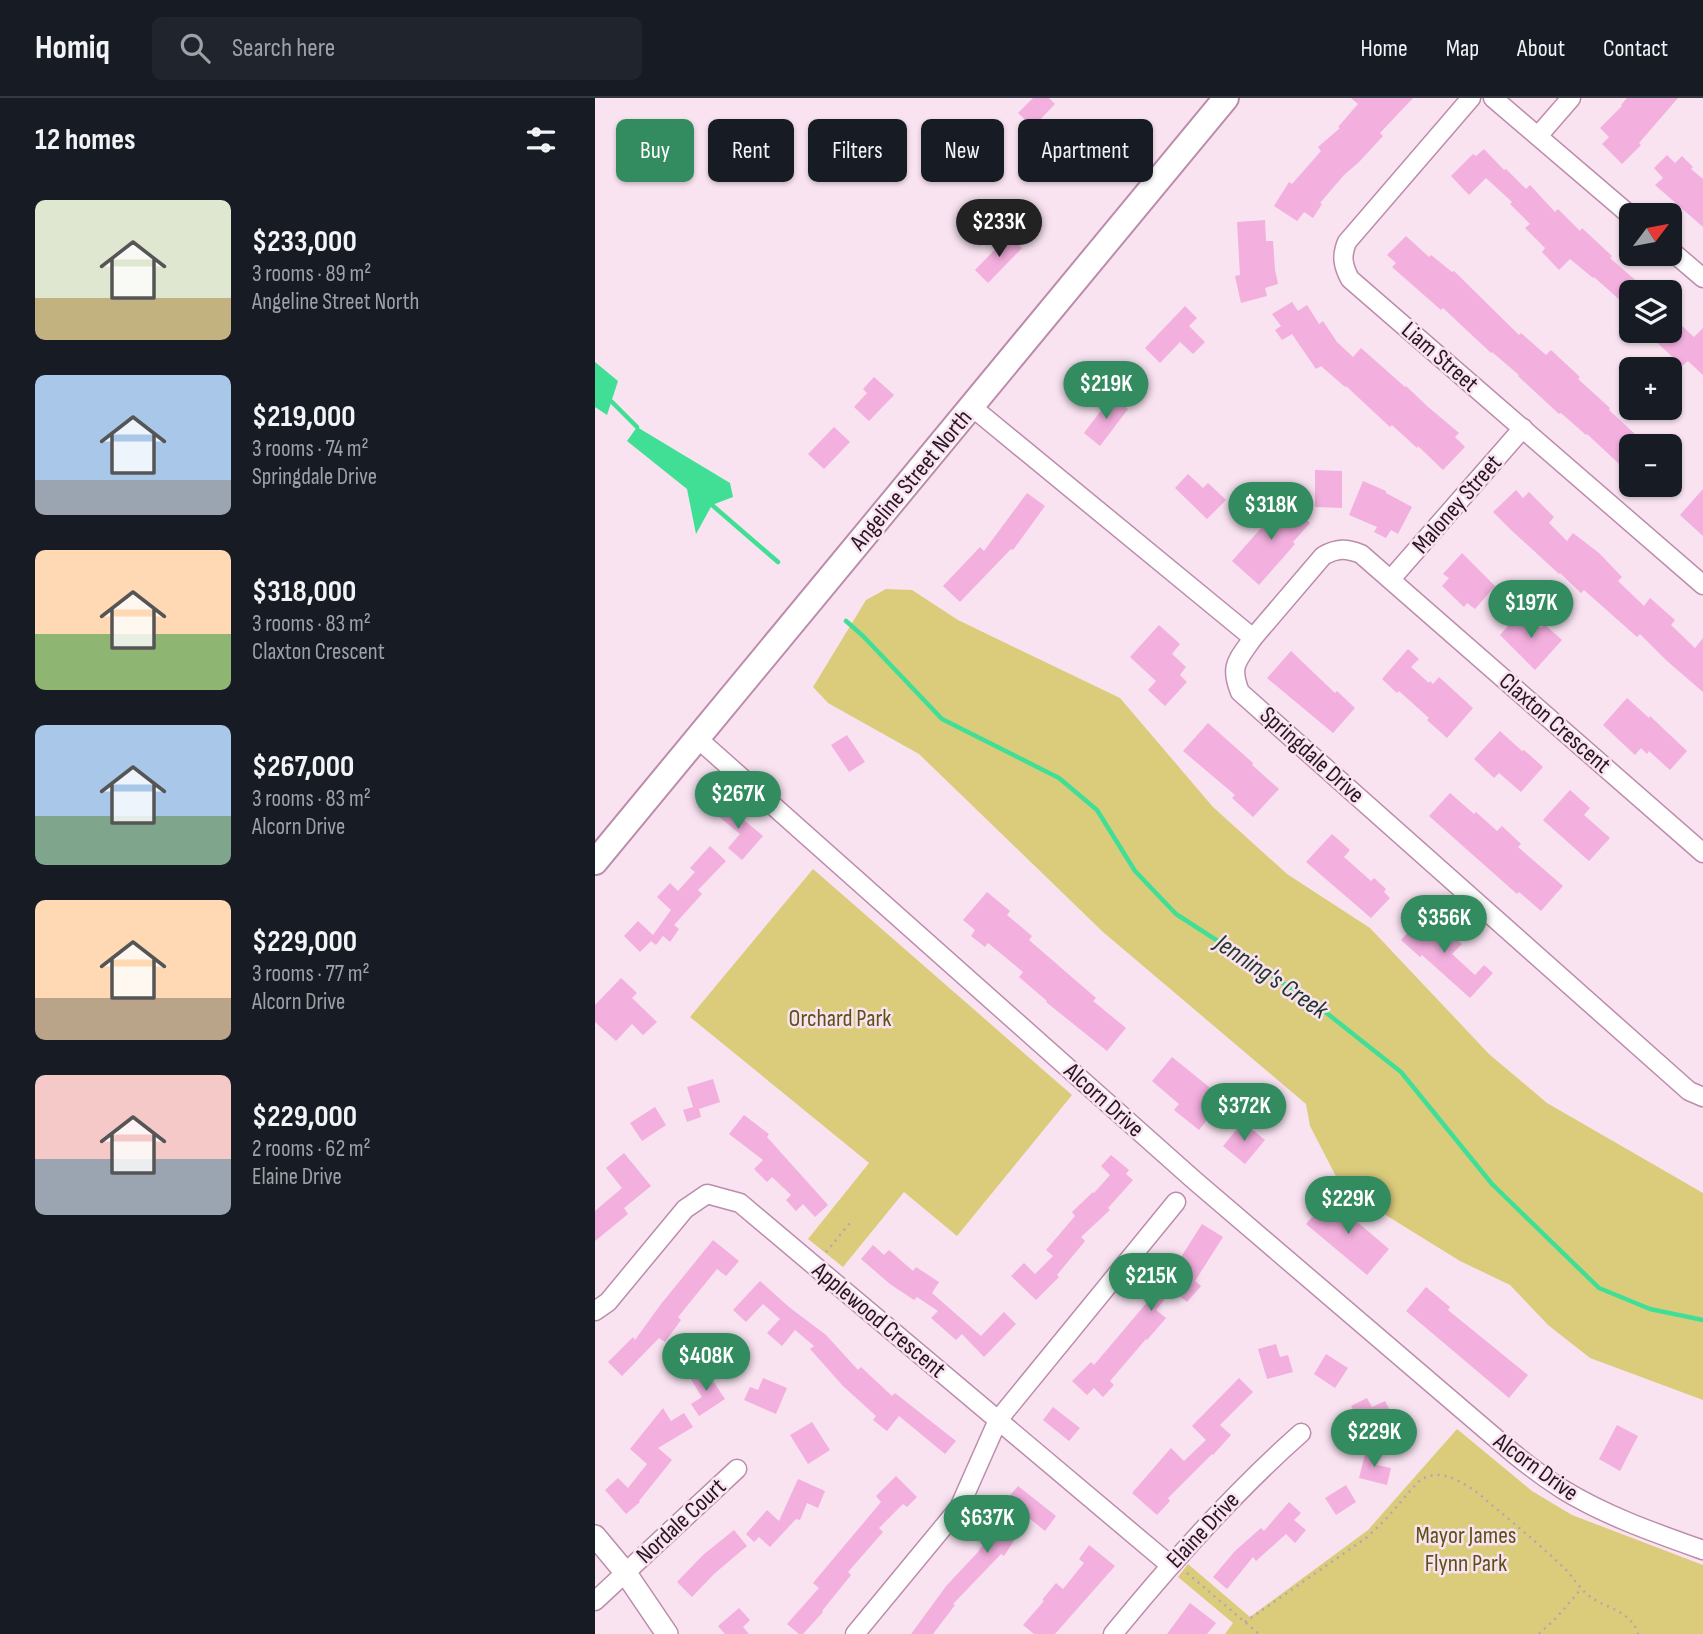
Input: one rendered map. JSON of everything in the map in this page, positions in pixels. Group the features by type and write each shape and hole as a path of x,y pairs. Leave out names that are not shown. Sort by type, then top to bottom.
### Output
{"main road":[{"name":"Angeline Street North","path":"595,862 1226,98"}],"street":[{"name":"Liam Street","path":"1471,98 1347,242 1343,260 1345,270 1350,279 1703,585"},
{"path":"1493,98 1619,206"},
{"path":"1538,136 1571,98"},
{"path":"1682,260 1703,278"},
{"path":"972,407 1253,638"},
{"name":"Maloney Street","path":"1391,579 1523,428"},
{"name":"Claxton Crescent","path":"1253,638 1323,556 1334,550 1347,549 1361,554 1703,853"},
{"name":"Springdale Drive","path":"1253,638 1238,660 1234,676 1240,692 1689,1091 1703,1097"},
{"name":"Alcorn Drive","path":"697,738 1194,1181 1513,1453 1552,1483 1588,1504 1633,1525 1703,1550"},
{"name":"Applewood Crescent","path":"595,1311 608,1302 685,1209 708,1194 740,1203 1171,1563"},
{"path":"855,1634 959,1507 997,1420 1176,1202"},
{"name":"Elaine Drive","path":"1113,1634 1171,1563 1268,1463 1301,1433"},
{"name":"Nordale Court","path":"595,1601 737,1469"},
{"path":"595,1536 625,1572 667,1634"}],"path":[{"path":"815,1266 850,1223"},
{"path":"1245,1622 1366,1538 1423,1477 1430,1475 1448,1476 1479,1494 1561,1565 1589,1596 1631,1619 1638,1634"},
{"path":"1171,1563 1259,1634"},
{"path":"1539,1634 1581,1589"}],"green space":[{"path":"886,589 912,590 958,620 1120,698 1213,807 1287,874 1370,928 1489,1054 1547,1103 1703,1193 1703,1400 1590,1358 1548,1325 1510,1285 1460,1261 1342,1188 1310,1126 1306,1104 1103,932 919,754 828,703 813,687 866,600"},
{"name":"Orchard Park","path":"813,869 1072,1095 957,1236 904,1192 843,1267 808,1239 869,1163 690,1017"},
{"name":"Mayor James Flynn Park","path":"1457,1429 1532,1491 1572,1515 1703,1565 1703,1634 1225,1634 1233,1623 1178,1577 1188,1564 1250,1617 1368,1530"}],"shaded area":[{"path":"595,362 618,381 607,415 595,407"},
{"path":"637,427 730,483 733,497 712,505 696,534 687,489 627,441"}],"building":[{"path":"1033,98 1049,98 1055,104 1041,119 1024,119 1018,113"},
{"path":"1351,98 1413,98 1380,133 1383,136 1320,203 1322,204 1313,218 1304,212 1297,221 1274,206 1289,182 1292,184 1321,151 1318,147 1340,128 1338,127 1358,104"},
{"path":"1627,98 1678,98 1639,143 1641,145 1622,164 1602,144 1609,137 1600,128"},
{"path":"1484,149 1526,189 1530,185 1555,212 1558,209 1580,231 1582,228 1612,256 1610,258 1635,280 1619,280 1619,299 1570,259 1559,270 1542,252 1545,248 1525,228 1530,224 1510,204 1512,202 1486,178 1469,195 1451,176 1473,154 1476,156"},
{"path":"1667,155 1675,163 1682,156 1693,167 1691,169 1703,179 1703,227 1682,209 1682,203 1676,203 1655,185 1663,178 1654,168"},
{"path":"1265,220 1266,241 1273,241 1278,284 1265,288 1267,296 1241,303 1235,276 1240,275 1237,222"},
{"path":"1009,235 1022,248 988,283 975,270"},
{"path":"1406,236 1429,257 1431,255 1454,271 1519,335 1521,333 1546,355 1551,350 1635,434 1619,434 1619,464 1587,434 1559,414 1443,308 1441,310 1392,267 1396,263 1387,255"},
{"path":"1292,302 1298,311 1307,305 1319,324 1323,321 1337,342 1353,357 1361,348 1459,433 1455,437 1465,447 1443,470 1321,366 1316,369 1292,334 1282,340 1275,330 1281,326 1272,314"},
{"path":"1185,306 1197,318 1189,326 1205,342 1193,354 1180,342 1160,363 1145,348"},
{"path":"1682,326 1694,337 1703,328 1703,375 1688,361 1682,366 1682,357 1672,357 1658,343 1682,343"},
{"path":"874,377 894,395 869,421 854,407 867,393 863,389"},
{"path":"1112,396 1128,409 1100,446 1084,433"},
{"path":"834,427 850,442 824,469 808,454"},
{"path":"1315,470 1342,471 1342,508 1315,507"},
{"path":"1188,474 1203,488 1208,483 1226,500 1207,519 1175,488"},
{"path":"1363,481 1412,507 1398,534 1391,530 1386,538 1374,532 1377,527 1349,515"},
{"path":"1703,489 1703,536 1680,515"},
{"path":"1516,490 1523,498 1529,492 1554,517 1549,523 1567,541 1573,533 1599,553 1622,577 1618,581 1644,606 1650,598 1675,620 1671,625 1695,648 1703,638 1703,692 1640,634 1637,637 1584,590 1581,593 1493,512"},
{"path":"1027,493 1045,506 1013,550 1011,549 960,602 943,586 980,547 984,551"},
{"path":"1283,498 1310,523 1259,585 1232,561 1270,518 1268,516"},
{"path":"1462,553 1495,586 1475,609 1467,603 1464,607 1442,586 1449,578 1443,574"},
{"path":"1522,610 1541,628 1544,624 1562,640 1535,670 1500,635"},
{"path":"1159,625 1180,644 1172,654 1186,667 1180,675 1187,682 1165,706 1148,690 1156,681 1130,657"},
{"path":"1408,649 1419,659 1411,667 1429,683 1430,681 1433,684 1439,677 1473,708 1447,738 1427,720 1429,718 1382,679"},
{"path":"1291,651 1335,693 1337,691 1355,708 1333,733 1267,678"},
{"path":"1627,698 1687,751 1670,770 1649,751 1647,754 1641,748 1635,755 1603,725"},
{"path":"1208,723 1279,789 1253,817 1232,798 1235,795 1183,751"},
{"path":"1500,731 1543,767 1521,792 1499,773 1494,778 1474,759"},
{"path":"847,735 865,762 849,772 831,745"},
{"path":"1570,790 1590,808 1584,815 1610,838 1589,861 1543,820"},
{"path":"1450,793 1497,831 1502,826 1521,844 1518,847 1563,886 1541,911 1519,892 1517,894 1429,816"},
{"path":"720,800 763,836 742,860 728,848 740,834 712,811"},
{"path":"1332,834 1350,850 1344,857 1371,881 1374,878 1386,889 1384,892 1390,898 1371,918 1306,862"},
{"path":"710,846 726,861 698,890 702,894 674,925 679,929 670,942 663,936 656,945 651,941 640,952 624,936 638,921 653,935 671,910 657,897 670,883 678,891 695,872 690,868"},
{"path":"987,892 1010,911 1007,915 1032,936 1029,940 1096,998 1093,1001 1126,1028 1107,1051 1019,977 1023,972 988,943 985,947 971,936 975,930 963,920"},
{"path":"1424,914 1449,937 1451,935 1462,944 1452,954 1475,975 1484,965 1493,973 1470,998 1401,940"},
{"path":"621,978 637,993 632,998 657,1022 643,1035 632,1024 616,1041 595,1022 595,1005"},
{"path":"1172,1057 1224,1099 1199,1130 1174,1110 1179,1104 1152,1081"},
{"path":"713,1079 720,1102 699,1109 701,1117 687,1122 683,1110 693,1107 687,1087"},
{"path":"655,1107 666,1125 642,1141 630,1123"},
{"path":"744,1115 769,1134 767,1137 828,1205 815,1217 803,1204 796,1211 786,1200 791,1195 772,1177 767,1182 754,1169 763,1160 729,1134"},
{"path":"1243,1122 1265,1140 1245,1164 1223,1146"},
{"path":"624,1153 651,1186 624,1208 628,1214 595,1241 595,1211 622,1188 606,1168"},
{"path":"1111,1155 1129,1170 1126,1174 1133,1180 1108,1208 1110,1210 1081,1237 1085,1241 1057,1275 1059,1277 1036,1300 1011,1276 1024,1263 1035,1274 1053,1256 1046,1250 1075,1216 1072,1212 1110,1175 1101,1166"},
{"path":"1329,1198 1389,1249 1367,1275 1306,1224"},
{"path":"1202,1224 1223,1237 1195,1281 1201,1286 1187,1302 1172,1290 1156,1310 1166,1318 1110,1381 1114,1385 1103,1397 1094,1388 1087,1395 1072,1381 1091,1362 1094,1365 1155,1293 1152,1291 1176,1265"},
{"path":"713,1240 739,1261 726,1276 717,1269 678,1317 681,1320 665,1342 659,1338 622,1376 608,1362 633,1337 635,1340"},
{"path":"873,1245 884,1255 889,1250 913,1271 916,1267 939,1282 932,1293 981,1336 1004,1312 1016,1324 984,1357 962,1334 956,1340 931,1318 938,1311 917,1297 914,1300 890,1284 861,1259"},
{"path":"760,1281 826,1335 858,1370 861,1367 892,1396 895,1393 956,1441 945,1454 899,1416 887,1431 873,1420 876,1416 843,1386 810,1349 814,1346 795,1330 782,1346 767,1333 780,1319 763,1304 746,1322 733,1310"},
{"path":"1426,1287 1450,1307 1448,1310 1528,1375 1509,1398 1406,1311"},
{"path":"1276,1344 1280,1357 1288,1355 1293,1372 1267,1379 1258,1349"},
{"path":"1326,1354 1348,1368 1335,1388 1314,1374"},
{"path":"705,1369 725,1399 699,1416 691,1404 702,1397 690,1378"},
{"path":"763,1378 787,1388 776,1414 744,1400 750,1387 758,1390"},
{"path":"1239,1378 1253,1392 1220,1425 1231,1435 1168,1498 1170,1501 1157,1515 1132,1493 1171,1448 1184,1461 1206,1440 1192,1426"},
{"path":"1367,1398 1372,1407 1385,1401 1393,1416 1364,1431 1351,1406"},
{"path":"1053,1407 1080,1428 1069,1441 1043,1420"},
{"path":"663,1408 671,1421 684,1413 693,1427 658,1448 672,1460 640,1502 626,1514 605,1490 618,1478 628,1488 647,1464 630,1449"},
{"path":"812,1422 830,1450 808,1464 790,1435"},
{"path":"1617,1425 1638,1436 1620,1471 1599,1459"},
{"path":"1366,1450 1380,1454 1377,1465 1391,1468 1387,1485 1359,1478"},
{"path":"896,1476 917,1497 907,1507 903,1504 879,1528 883,1532 848,1572 851,1575 823,1612 803,1634 799,1634 787,1624 819,1588 813,1583 881,1502 876,1496"},
{"path":"798,1479 825,1491 818,1508 807,1503 800,1520 796,1519 770,1547 759,1537 754,1542 746,1534 767,1510 779,1521"},
{"path":"1346,1485 1356,1502 1336,1515 1325,1498"},
{"path":"1018,1486 1056,1516 1045,1531 1029,1518 1004,1556 1001,1554 953,1604 955,1605 933,1634 911,1634 947,1585 978,1552 1011,1504 1006,1500"},
{"path":"1289,1502 1301,1513 1294,1520 1306,1530 1295,1543 1286,1534 1256,1561 1253,1557 1227,1589 1213,1577 1235,1551 1261,1528 1264,1531"},
{"path":"734,1530 747,1546 692,1597 677,1582 703,1555"},
{"path":"1089,1545 1115,1566 1055,1634 1034,1634 1023,1625 1056,1583 1063,1589 1084,1563 1079,1559"},
{"path":"1190,1603 1216,1623 1207,1634 1167,1634"},
{"path":"739,1608 750,1620 743,1627 749,1634 725,1634 718,1626"}],"waterway":[{"path":"612,402 637,427"},
{"name":"Jenning's Creek","path":"712,505 778,562"},
{"name":"Jenning's Creek","path":"846,621 942,719 1059,778 1097,810 1135,871 1176,914 1314,1003 1401,1072 1492,1184 1599,1288 1650,1309 1703,1320"}]}
